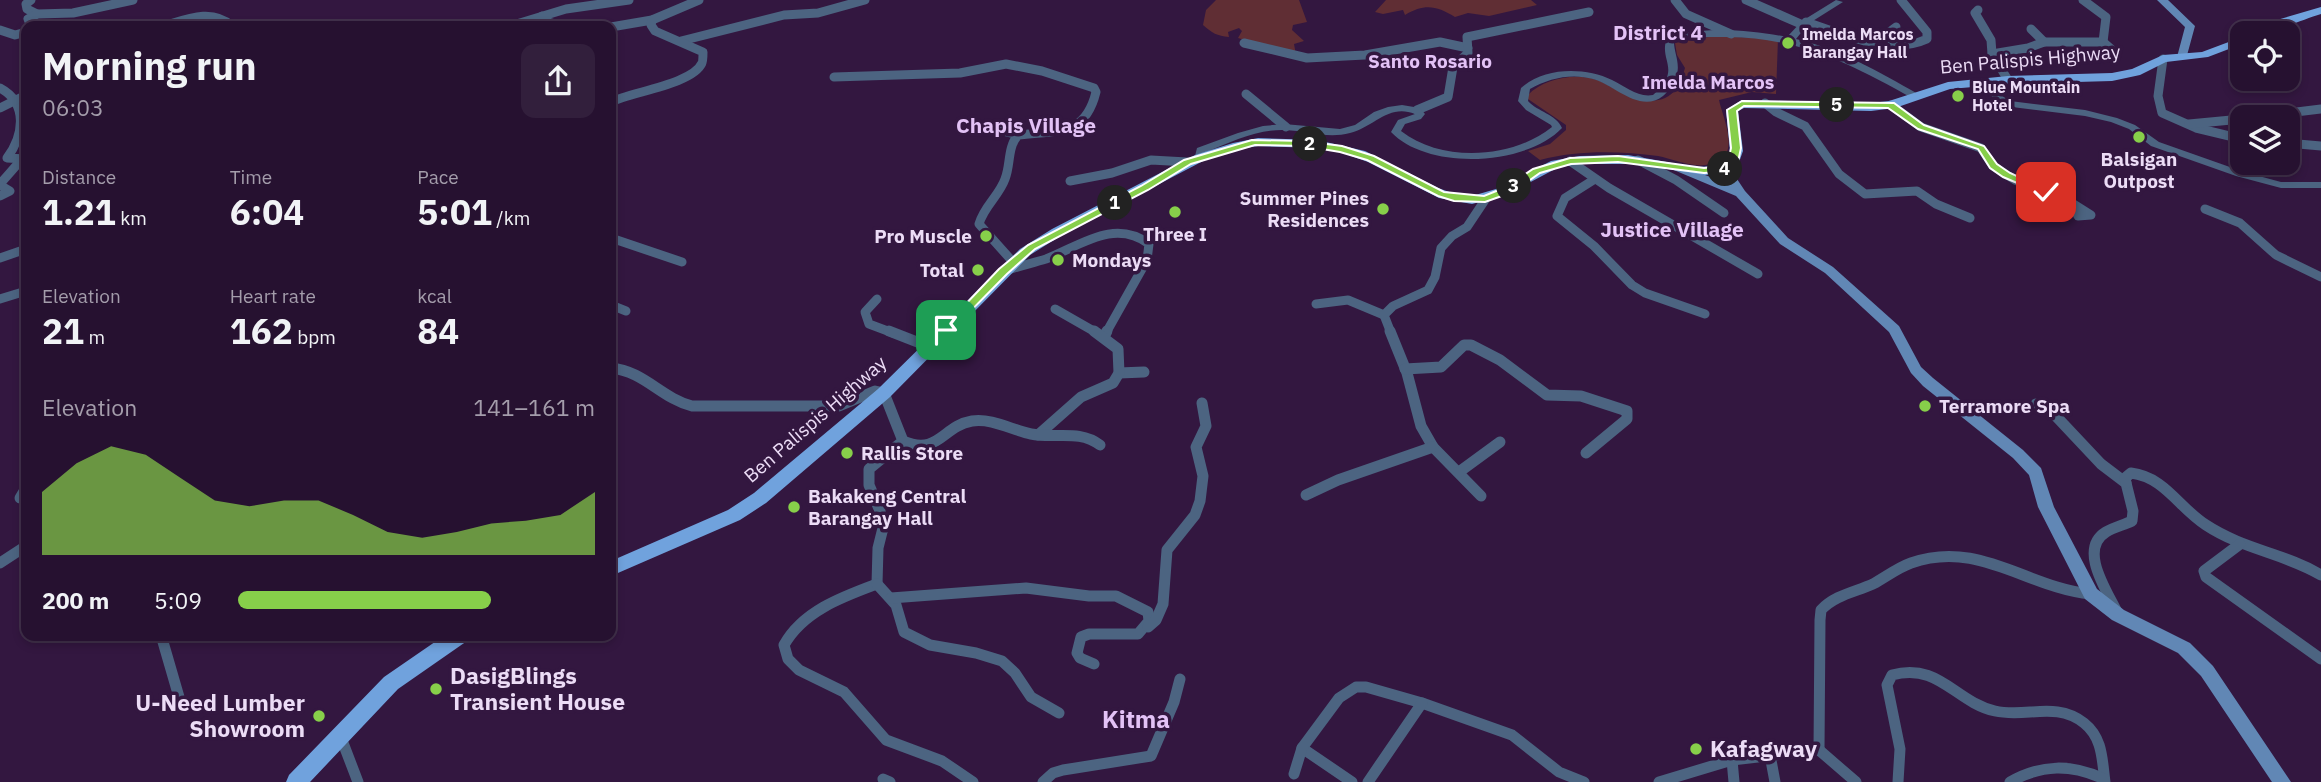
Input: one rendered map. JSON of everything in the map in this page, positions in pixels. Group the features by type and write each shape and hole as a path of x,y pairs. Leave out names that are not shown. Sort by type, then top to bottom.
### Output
{"main road":[{"path":"2162,0 2190,26 2183,42 2182,57"},
{"path":"2300,22 2321,15"},
{"path":"2291,21 2321,15"},
{"name":"Ben Palispis Highway","path":"1725,169 1733,162 1736,148 1732,110 1742,104 1891,105 1948,86 2008,80 2112,77 2136,72 2163,60 2204,55 2230,45"},
{"name":"Ben Palispis Highway","path":"616,567 746,508 884,393 1008,267 1049,237 1194,159 1255,142 1324,146 1371,158 1441,194 1454,198 1485,200"},
{"path":"1485,200 1509,190 1537,171 1570,161 1638,160 1704,171 1725,169 1740,194 1784,241 1829,270 1894,329 1916,370 1928,382 2018,454 2036,472 2046,507 2091,594 2118,615 2184,648 2207,671 2282,782"},
{"path":"1672,165 1740,194"},
{"path":"296,782 391,683 451,641"}],"street":[{"path":"31,0 26,4 27,9 37,14"},
{"path":"29,21 37,14 73,13 133,0"},
{"path":"526,21 566,9 629,0"},
{"path":"616,26 652,20 699,0"},
{"path":"681,41 784,15 818,13 864,0"},
{"path":"1675,0 1686,14 1731,34"},
{"path":"1746,0 1804,24 1875,42 1908,46 1922,43 1927,39 1927,32 1901,0"},
{"path":"2083,0 2106,17 2103,42"},
{"path":"1791,39 1791,35 1804,24 1839,1"},
{"path":"82,2 93,10"},
{"path":"1978,10 1975,13 1991,40 1993,60 2008,80"},
{"path":"1070,181 1112,173 1151,160 1194,159 1201,150 1222,142 1286,127 1326,133 1346,131 1384,109 1417,110 1448,97 1451,73 1468,53 1468,36 1589,12"},
{"path":"542,16 545,21"},
{"path":"178,21 205,17 225,21"},
{"path":"616,99 624,94 669,84 695,72 704,54 655,31 651,25 652,20"},
{"path":"1875,42 1896,27"},
{"path":"2031,29 2045,42"},
{"path":"0,30 21,34"},
{"path":"1417,110 1420,114 1418,117 1401,122 1396,132 1415,145 1450,154 1495,154 1518,150 1545,138 1557,128 1555,123 1529,108 1523,101 1525,88 1533,82 1560,76 1590,76 1601,78 1630,96 1648,98 1664,90 1674,74 1670,40 1731,34 1791,39 1843,57 1914,96"},
{"path":"1244,43 1307,58 1365,55 1440,42 1468,48"},
{"path":"1992,54 2045,42 2103,42 2111,49 2106,53"},
{"path":"2163,60 2158,88 2159,108 2165,116 2230,136"},
{"path":"834,77 960,73 1006,64 1021,65 1079,81 1095,90 1091,114 1081,125 1066,130 1018,135 968,122"},
{"path":"1986,82 1996,96 2007,104 2085,113 2114,120 2132,127 2155,144 2240,174 2281,185 2321,185"},
{"path":"0,88 5,89 16,101 21,113"},
{"path":"1246,94 1286,127"},
{"path":"0,108 21,98"},
{"path":"1765,103 1784,117 1805,126 1839,174 1866,194 1917,191 1936,204 1970,218"},
{"path":"1891,105 1921,127 1981,148 1993,166 2015,180 2072,203"},
{"path":"2300,112 2321,109"},
{"path":"2185,124 2230,120"},
{"path":"21,121 17,145 7,158 21,159"},
{"path":"1018,135 1013,140 1003,184 981,215 979,224 1008,267 1046,258 1107,234 1125,233 1142,237 1149,244 1147,260 1104,337"},
{"path":"2300,144 2321,146"},
{"path":"1638,160 1676,180 1724,213"},
{"path":"1570,161 1758,274"},
{"path":"0,197 10,191 0,184 21,162"},
{"path":"1595,178 1570,192 1559,206 1557,216 1594,246 1632,285 1645,293 1705,314"},
{"path":"1384,315 1393,306 1428,290 1435,277 1441,248 1452,236 1467,227 1485,200"},
{"path":"2205,209 2239,223 2276,256 2321,277"},
{"path":"616,240 682,262"},
{"path":"0,258 21,251"},
{"path":"0,299 21,293"},
{"path":"877,299 865,312 869,324 930,347"},
{"path":"1316,304 1348,300 1384,315 1405,369 1421,426 1433,447 1481,496"},
{"path":"616,307 626,310"},
{"path":"1038,435 1081,397 1113,383 1119,373 1118,349 1104,337 1055,309"},
{"path":"1405,369 1441,367 1464,345 1471,345 1500,360 1546,395 1581,396 1627,411 1627,419 1586,453"},
{"path":"616,368 634,370 677,402 692,406 839,406 875,391 884,393 903,441 913,446 934,444 967,422 978,421 1038,435 1080,435 1093,438 1100,445"},
{"path":"1119,373 1144,372"},
{"path":"1094,664 1080,658 1077,653 1078,644 1084,635 1132,635 1143,631 1156,621 1165,602 1165,558 1169,544 1198,511 1203,477 1194,453 1197,439 1206,426 1202,403"},
{"path":"2036,404 2053,414 2101,464 2126,483"},
{"path":"903,441 869,469 869,485 880,511 883,528 878,548 877,584 899,609 904,632 930,645 976,653 1002,661 1015,673 1031,697 1059,713"},
{"path":"1459,472 1500,442"},
{"path":"1306,495 1338,480 1433,447"},
{"path":"2118,615 2094,561 2094,545 2104,533 2132,521 2133,511 2125,478 2131,473 2150,476 2161,483 2190,514 2240,544 2295,561 2321,575"},
{"path":"2240,544 2226,557 2210,565 2204,571 2206,577 2321,659"},
{"path":"0,564 21,549"},
{"path":"1819,750 1819,620 1821,610 1833,599 1872,584 1915,561 1933,558 1986,561 2005,566 2056,588 2091,594"},
{"path":"877,584 850,594 800,623 784,645 788,659 799,670 844,692 886,740 942,761 973,782"},
{"path":"891,598 1027,588 1089,596 1116,596 1148,612 1150,621 1143,631"},
{"path":"163,641 179,697"},
{"path":"1898,782 1900,749 1887,685 1892,675 1910,669 1935,677 1961,696 1994,711 2043,711 2073,715 2088,727 2102,745 2104,780"},
{"path":"1044,782 1053,773 1063,770 1151,756 1174,702 1180,679"},
{"path":"1294,774 1302,748 1339,698 1356,687 1374,689 1422,703 1512,735 1559,777 1584,782"},
{"path":"1368,782 1422,703"},
{"path":"340,735 358,782"},
{"path":"1302,748 1352,782"},
{"path":"1667,780 1732,760 1819,750 1856,782"},
{"path":"1770,755 1775,782"},
{"path":"1732,760 1734,782"},
{"path":"2010,782 2028,772 2068,766 2092,772 2104,780"}],"shaded area":[{"path":"1216,0 1299,0 1307,22 1293,25 1292,30 1304,41 1294,44 1296,55 1238,38 1242,31 1239,28 1228,32 1229,37 1209,30 1203,25 1206,10"},
{"path":"1386,0 1531,0 1537,5 1489,16 1468,13 1455,17 1431,7 1405,15 1403,10 1383,14 1375,12"},
{"path":"1714,36 1778,39 1776,94 1752,92 1719,100 1729,140 1727,152 1720,160 1698,165 1658,156 1599,152 1540,160 1528,151 1550,144 1566,130 1566,125 1528,99 1528,95 1535,89 1554,80 1585,77 1640,99 1660,100 1677,88 1685,68 1677,55 1675,43"}],"place":[{"name":"Imelda Marcos Barangay Hall","path":"1788,43"},
{"name":"Blue Mountain Hotel","path":"1958,96"},
{"name":"Balsigan Outpost","path":"2139,137"},
{"name":"Summer Pines Residences","path":"1383,209"},
{"name":"Three I","path":"1175,212"},
{"name":"Pro Muscle","path":"986,236"},
{"name":"Mondays","path":"1058,260"},
{"name":"Total","path":"978,270"},
{"name":"Terramore Spa","path":"1925,406"},
{"name":"Rallis Store","path":"847,453"},
{"name":"Bakakeng Central Barangay Hall","path":"794,507"},
{"name":"DasigBlings Transient House","path":"436,689"},
{"name":"U-Need Lumber Showroom","path":"319,716"},
{"name":"Kafagway","path":"1696,749"}],"district":[{"name":"District 4","path":"1658,33"},
{"name":"Santo Rosario","path":"1430,61"},
{"name":"Imelda Marcos","path":"1708,82"},
{"name":"Chapis Village","path":"1026,126"},
{"name":"Justice Village","path":"1672,230"},
{"name":"Kitma","path":"1136,720"}],"route":[{"path":"946,330 1003,271 1032,247 1144,188 1187,162 1255,142 1304,143 1342,149 1371,158 1441,194 1454,198 1485,200 1509,190 1537,171 1570,161 1638,160 1704,171 1725,169 1735,158 1736,135 1732,110 1742,104 1871,107 1891,105 1921,127 1981,148 1993,166 2015,180 2046,192"}]}
